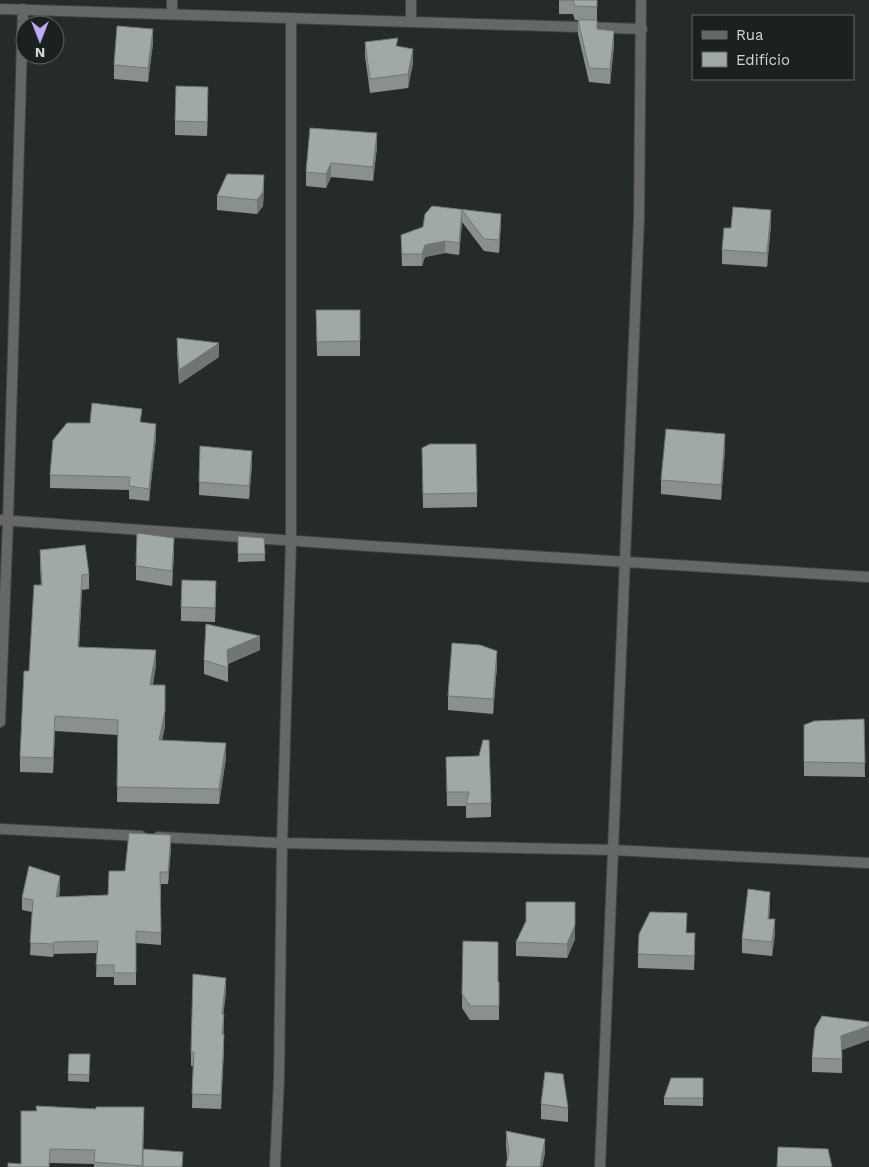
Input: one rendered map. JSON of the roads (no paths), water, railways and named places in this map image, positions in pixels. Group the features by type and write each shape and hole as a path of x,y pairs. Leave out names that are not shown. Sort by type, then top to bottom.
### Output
{"street":[{"path":"172,0 172,14"},
{"path":"411,0 411,21"},
{"path":"600,1167 639,218 641,0"},
{"path":"0,9 642,29"},
{"path":"0,722 4,520 23,9"},
{"path":"275,1167 279,1079 282,843 291,541 291,18"},
{"path":"4,520 291,541 869,577"},
{"path":"0,829 282,843 613,850 869,863"}]}
